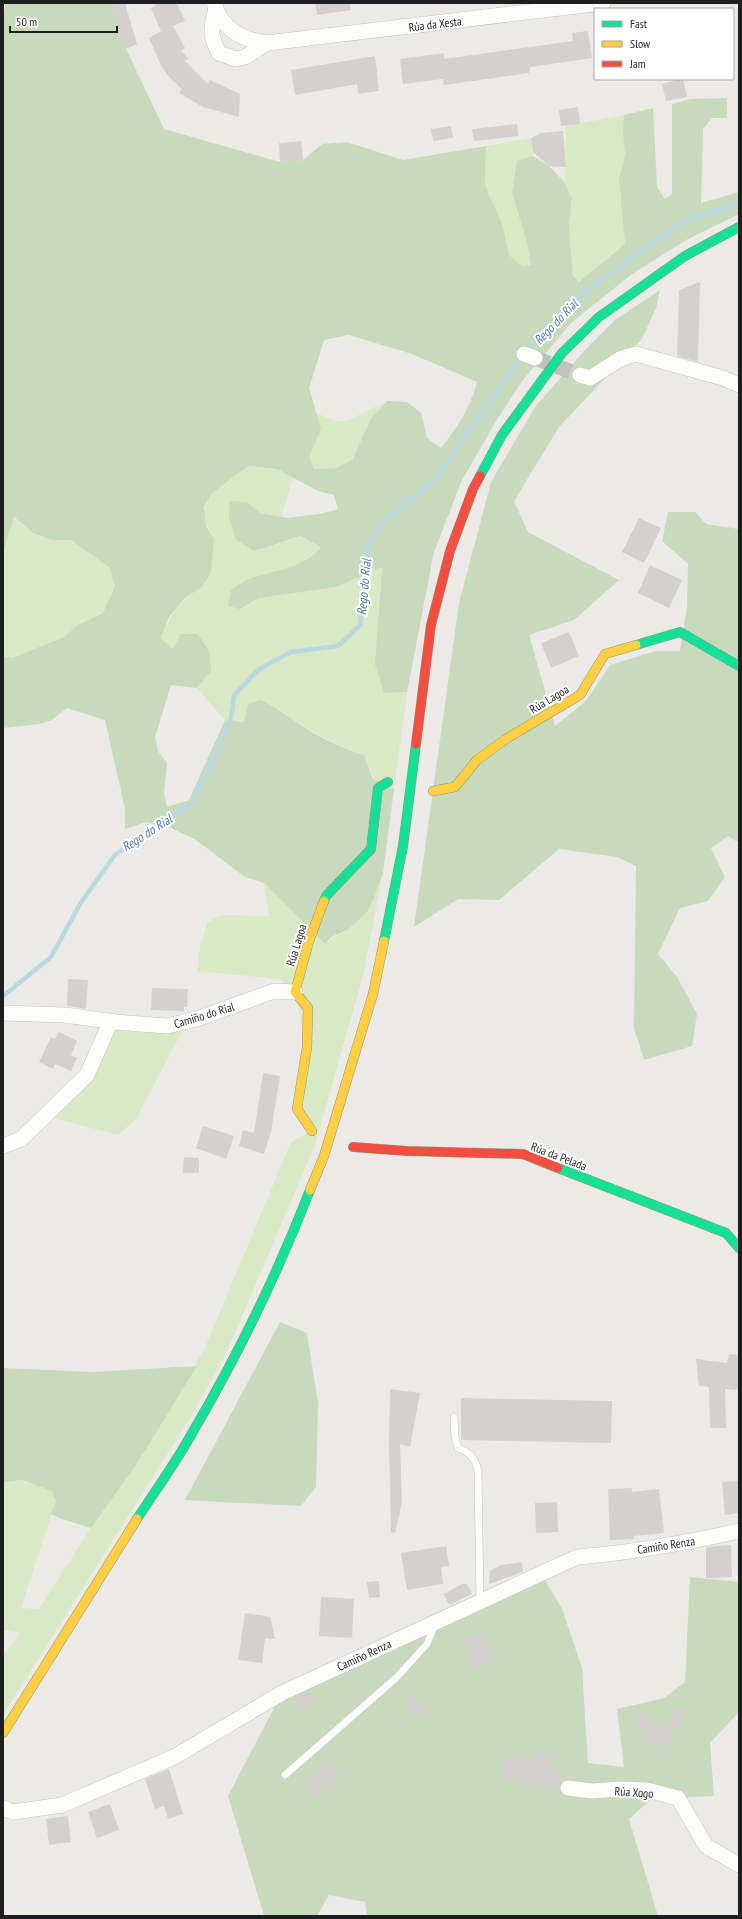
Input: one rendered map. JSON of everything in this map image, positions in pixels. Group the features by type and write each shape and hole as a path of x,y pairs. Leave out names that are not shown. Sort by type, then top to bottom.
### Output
{"main road":[{"path":"3,1733 113,1556 191,1436 252,1322 287,1250 324,1156 373,994 403,846 431,625 450,551 473,489 502,435 562,353 599,316 685,256 739,227"},
{"name":"Rúa Lagoa","path":"433,792 455,788 477,760 506,739 580,695 605,654 680,632 739,666"},
{"name":"Rúa Lagoa","path":"295,992 309,941 326,896 371,849 378,788 388,782"},
{"path":"295,992 308,1008 307,1047 297,1109 312,1131"},
{"name":"Rúa da Pelada","path":"353,1147 407,1151 523,1154 726,1233 739,1248"}],"street":[{"name":"Rúa da Xesta","path":"215,6 225,24 235,34 249,41 267,43 603,3"},
{"name":"Rúa da Xesta","path":"215,6 211,25 212,40 219,53 236,59 245,57 267,43"},
{"path":"580,375 590,378 620,359 636,354 723,378 739,385"},
{"name":"Camiño do Rial","path":"3,1013 65,1015 167,1026 197,1019 274,991 295,992"},
{"path":"3,1146 21,1139 87,1075 111,1021"},
{"name":"Camiño Renza","path":"3,1808 13,1812 62,1805 174,1757 282,1693 577,1557 608,1554 687,1542 739,1531"},
{"name":"Rúa Xogo","path":"568,1788 592,1791 620,1789 647,1790 678,1798 706,1846 739,1865"}],"lane":[{"path":"454,1417 454,1437 458,1448 469,1452 476,1460 478,1471 480,1602"},
{"path":"285,1775 396,1678 427,1644 435,1622"}],"green space":[{"path":"5,3 112,3 117,30 164,129 280,162 303,160 322,144 347,142 403,160 486,146 485,185 503,226 509,255 523,267 531,265 527,243 512,192 517,161 533,156 549,166 565,183 572,199 569,228 573,276 579,282 625,244 619,179 625,154 623,133 624,115 653,108 657,187 665,199 672,194 672,104 691,99 727,98 727,118 712,118 703,129 701,203 739,192 739,214 688,239 632,274 571,323 523,380 498,418 462,480 434,552 407,692 384,693 375,664 382,567 336,587 259,598 240,609 228,606 231,590 242,583 249,579 288,568 306,560 321,547 301,536 265,548 253,550 236,540 229,516 230,501 247,502 260,513 287,518 320,514 338,509 334,495 318,491 277,469 248,466 212,493 204,507 206,526 214,539 211,573 201,588 185,598 169,617 161,638 173,649 181,634 198,634 209,651 211,671 197,688 171,685 155,737 158,751 167,763 164,792 167,807 189,800 225,720 244,722 248,704 261,700 321,737 364,755 373,779 394,789 383,873 367,912 348,930 331,937 325,944 264,883 245,877 196,840 167,826 146,822 125,829 125,809 105,720 67,708 52,720 39,724 3,728 3,656 12,658 64,637 78,625 103,613 115,586 109,567 71,540 52,540 33,533 14,517 3,553 3,25","holes":["349,335 412,354 477,382 471,401 463,417 441,448 427,438 421,413 407,402 387,401 370,420 353,459 336,468 314,469 309,457 321,429 309,388 324,340"]},
{"path":"624,115 623,133 625,154 619,179 625,244 579,282 573,276 569,228 572,199 565,183 566,126"},
{"path":"531,138 533,156 517,161 531,265 523,268 509,255 503,226 485,185 486,146"},
{"path":"660,290 656,308 642,339 559,427 514,501 528,532 619,580 574,620 529,635 555,726 586,701 610,665 656,651 680,651 687,606 688,564 662,541 668,512 695,512 706,524 739,529 739,843 728,836 711,848 725,877 708,901 680,908 658,954 677,977 697,1014 692,1046 644,1060 634,1028 636,866 617,857 559,849 499,900 458,899 414,927 459,603 491,482 535,407 585,350 615,320"},
{"path":"387,401 370,420 353,459 336,468 314,469 308,457 321,429 316,413 336,421 349,420"},
{"path":"248,466 277,469 293,478 281,517 260,513 247,502 269,547 302,536 321,547 306,560 288,569 248,579 240,609 262,597 336,587 382,567 378,614 384,693 407,692 394,789 378,788 364,755 320,736 280,710 244,722 225,720 197,688 211,671 173,649 161,638 176,609 187,598 201,588 214,539 207,525 205,514 206,504 218,488"},
{"path":"13,517 30,531 52,540 71,540 110,567 115,586 103,613 78,625 64,637 12,658 3,656 3,553"},
{"path":"383,873 363,976 315,1145 227,1352 192,1415 3,1715 3,1655 20,1633 3,1630 3,1482 21,1480 52,1491 56,1501 21,1608 39,1609 91,1528 136,1465 204,1350 291,1142 312,1131 297,1109 307,1047 295,992 280,979 197,971 200,948 207,923 221,915 269,916 264,883 325,944 356,923 366,911 374,897"},
{"path":"111,1021 187,1022 136,1119 118,1135 46,1116 87,1075"},
{"path":"280,1322 307,1333 318,1403 316,1487 301,1506 185,1500"},
{"path":"197,1366 136,1465 91,1528 51,1514 56,1501 52,1491 22,1480 3,1482 3,1368 93,1372"},
{"path":"541,1573 562,1609 582,1668 588,1763 624,1767 617,1709 664,1698 685,1682 690,1577 739,1582 739,1712 710,1743 714,1796 651,1799 629,1819 658,1916 367,1916 365,1902 329,1895 317,1916 264,1916 228,1796 282,1693"}],"building":[{"path":"112,3 125,3 137,44 126,49 117,30"},
{"path":"155,3 177,3 185,21 173,26 185,48 181,51 188,58 185,61 208,84 210,80 240,94 239,117 203,107 179,93 182,89 170,78 161,66 149,38 161,31 151,8 155,7"},
{"path":"315,3 350,3 351,10 317,15"},
{"path":"588,31 592,58 530,67 529,73 444,85 443,79 403,84 400,59 444,53 444,59 573,41 572,33"},
{"path":"375,56 379,91 358,94 357,84 295,95 291,70"},
{"path":"683,80 687,97 666,101 662,84"},
{"path":"578,107 580,124 561,126 559,110"},
{"path":"517,124 518,136 474,141 472,129"},
{"path":"451,126 453,138 433,141 431,129"},
{"path":"563,131 566,167 549,166 533,152 531,138 541,133"},
{"path":"301,141 303,160 280,162 279,143"},
{"path":"700,282 698,362 677,356 679,290"},
{"path":"639,518 661,528 644,563 622,552"},
{"path":"650,565 682,580 669,608 638,593"},
{"path":"569,632 579,656 551,668 541,643"},
{"path":"68,979 88,980 86,1009 67,1006"},
{"path":"152,988 188,989 187,1007 184,1007 184,1011 151,1010"},
{"path":"59,1032 77,1041 71,1055 77,1058 71,1071 55,1064 53,1069 39,1062 51,1037 55,1039"},
{"path":"263,1073 280,1076 271,1132 264,1154 239,1146 243,1130 254,1133"},
{"path":"203,1126 234,1136 226,1159 196,1148"},
{"path":"184,1157 199,1158 199,1173 183,1173"},
{"path":"729,1354 739,1355 739,1390 725,1389 726,1428 710,1428 709,1387 699,1386 696,1359 727,1363"},
{"path":"390,1389 420,1393 410,1447 400,1444 402,1503 395,1533 391,1532 389,1444"},
{"path":"461,1398 612,1401 611,1443 461,1440"},
{"path":"739,1481 739,1513 725,1515 722,1482"},
{"path":"632,1488 632,1492 659,1489 664,1533 634,1536 634,1539 610,1540 608,1489"},
{"path":"557,1502 558,1532 536,1533 535,1503"},
{"path":"731,1545 732,1577 706,1578 706,1547"},
{"path":"446,1546 449,1566 441,1567 443,1584 407,1590 401,1553"},
{"path":"522,1562 523,1572 489,1584 490,1571 501,1565"},
{"path":"379,1581 380,1597 369,1598 367,1582"},
{"path":"462,1584 467,1584 472,1594 449,1605 444,1594"},
{"path":"321,1597 354,1599 352,1638 319,1636"},
{"path":"245,1613 270,1617 275,1639 265,1638 262,1663 238,1660"},
{"path":"482,1632 494,1659 475,1668 463,1640"},
{"path":"309,1691 315,1705 300,1712 294,1698"},
{"path":"410,1696 428,1704 422,1718 404,1710"},
{"path":"686,1708 681,1724 663,1751 659,1748 661,1744 648,1744 635,1716 648,1714 652,1726 668,1725 674,1710"},
{"path":"537,1749 552,1749 548,1768 565,1773 559,1787 552,1785 546,1792 505,1777 504,1757 515,1754 535,1761"},
{"path":"326,1759 341,1773 317,1798 302,1784"},
{"path":"169,1769 183,1814 168,1819 164,1806 155,1809 145,1779"},
{"path":"110,1804 119,1830 97,1838 88,1812"},
{"path":"68,1816 71,1842 49,1845 46,1819"}],"waterway":[{"name":"Rego do Rial","path":"3,996 51,957 80,904 114,856 151,829 192,804 231,719 234,695 259,669 291,652 338,646 360,625 368,545 382,522 433,482 524,354 587,290 684,221 739,203"}],"tunnel":[{"path":"535,358 580,375"}],"traffic: fast":[{"path":"480,476 502,435 562,353 599,317 685,256 739,227"},
{"path":"636,645 680,632 739,666"},
{"path":"384,941 403,846 416,744"},
{"path":"324,901 326,896 371,849 378,788 388,782"},
{"path":"558,1168 726,1233 739,1248"},
{"path":"137,1519 208,1406 240,1346 284,1253 310,1190"}],"traffic: slow":[{"path":"433,791 455,787 477,760 506,739 580,695 605,654 636,645"},
{"path":"312,1131 297,1109 307,1047 308,1008 295,992 309,941 324,901"},
{"path":"310,1190 324,1156 373,994 384,941"},
{"path":"3,1733 137,1519"}],"traffic: jam":[{"path":"416,744 431,625 450,551 473,489 480,476"},
{"path":"353,1147 407,1151 523,1154 558,1168"}]}
